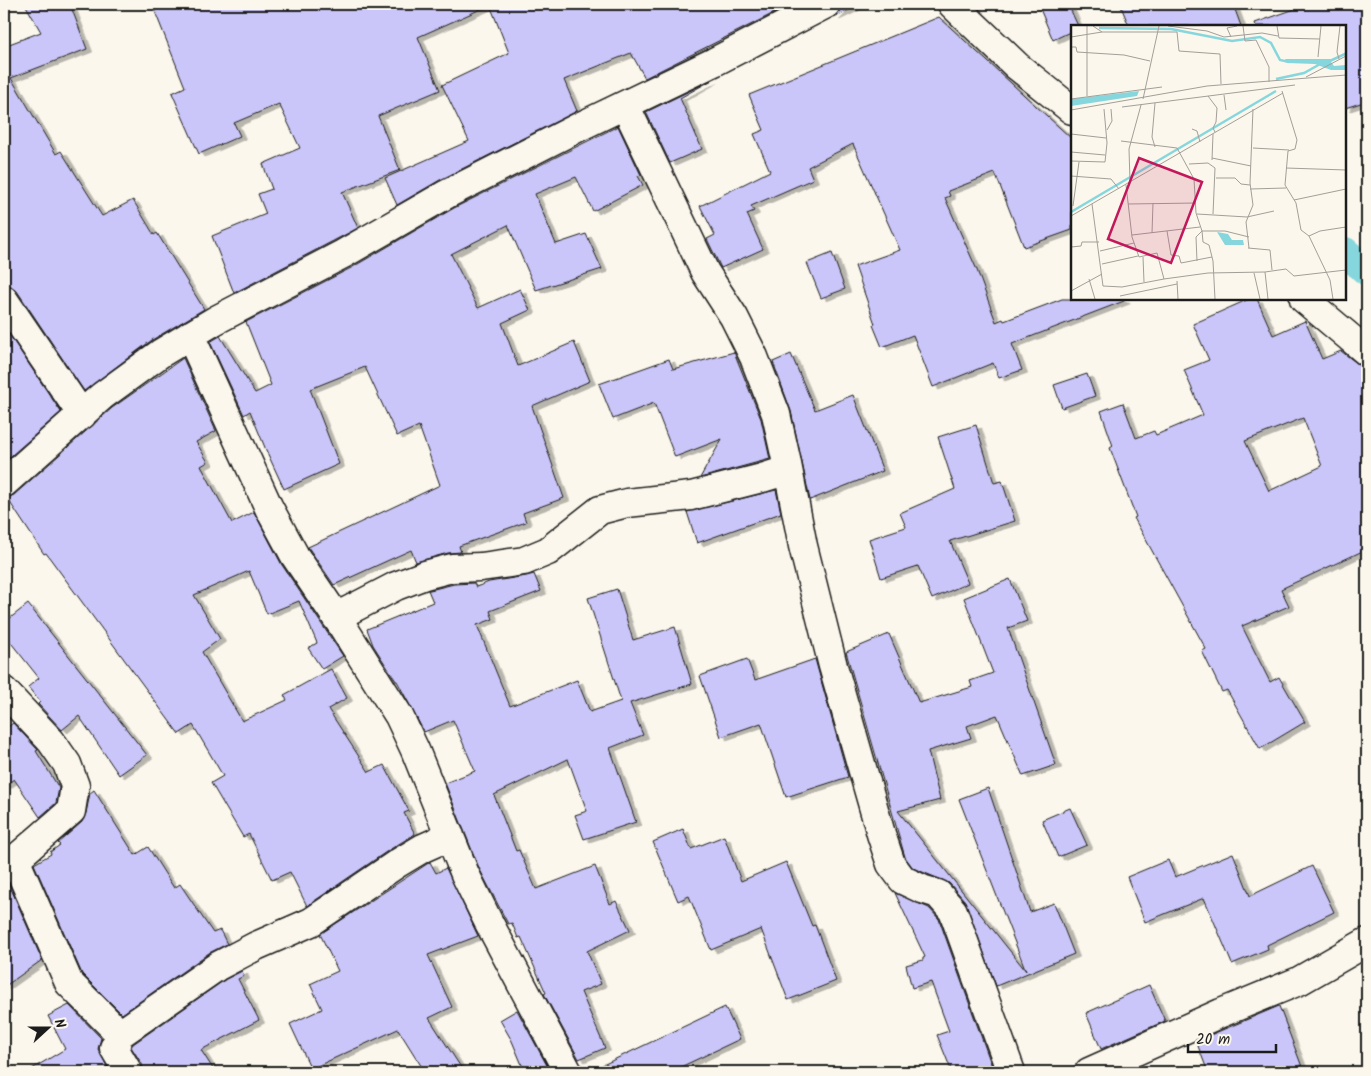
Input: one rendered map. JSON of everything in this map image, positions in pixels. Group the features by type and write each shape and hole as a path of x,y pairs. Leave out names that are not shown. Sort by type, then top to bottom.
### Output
{"street":[{"path":"4,483 102,396 161,352 190,335 343,254 447,194 714,62 826,4"},
{"path":"956,5 1017,66 1071,109"},
{"path":"625,105 705,272 734,317 754,357 776,414 803,546 832,666 891,864 903,880 938,894 952,911 1011,1072"},
{"path":"4,300 82,414"},
{"path":"1305,300 1367,352"},
{"path":"190,335 269,508 295,556 336,616 399,716 415,750 465,874 568,1072"},
{"path":"336,616 396,586 425,575 452,568 481,567 524,561 548,551 600,510 627,504 691,496 788,470"},
{"path":"4,691 51,741 66,764 75,786 71,811 9,864 69,983 120,1034"},
{"path":"128,1072 114,1048 120,1034 218,966 256,946 311,922 398,862 450,836"},
{"path":"1089,1072 1221,1013 1299,981 1367,942"}],"building":[{"path":"25,4 70,4 87,49 11,78 56,154 61,151 102,216 133,200 154,235 157,233 204,309 152,340 84,391 17,291 11,286 4,285 4,46 41,32"},
{"path":"152,4 792,4 645,78 631,53 564,80 577,111 440,180 397,205 385,178 469,141 442,85 509,53 490,5 418,37 440,90 378,116 400,170 342,192 358,228 234,293 212,236 266,214 258,194 272,189 263,164 300,148 279,104 234,123 240,136 199,154 172,93 185,87"},
{"path":"841,4 861,4 834,17 839,12"},
{"path":"1038,4 1068,4 1078,25 1071,25 1071,31 1053,40"},
{"path":"1120,4 1233,4 1241,25 1129,25"},
{"path":"1309,4 1367,4 1367,101 1346,108 1346,25 1256,25 1255,23"},
{"path":"939,17 1071,138 1071,230 1024,247 995,173 948,191 950,196 945,198 977,270 996,322 1003,319 1004,321 1062,299 1124,301 1012,344 1022,370 999,378 993,363 933,387 913,335 882,347 873,325 875,324 855,266 900,250 853,144 808,167 813,179 751,206 754,211 747,214 763,249 721,268 707,239 715,235 700,206 770,171 754,134 764,130 749,95"},
{"path":"712,80 680,98 702,149 670,163 646,112"},
{"path":"618,126 641,175 638,176 643,185 593,211 576,177 535,194 556,244 586,234 602,269 536,290 508,225 451,254 478,308 520,289 530,310 502,323 518,366 574,342 590,381 532,406 564,498 523,513 526,522 459,546 461,552 448,553 416,562 411,550 334,585 308,547 440,485 419,426 397,436 365,367 310,389 339,464 284,489 250,411 244,415 210,342 220,336 255,393 271,385 246,322 351,268 454,208"},
{"path":"832,253 845,289 821,298 807,263"},
{"path":"1247,300 1257,300 1273,335 1305,321 1322,359 1341,351 1367,371 1367,549 1281,589 1289,606 1242,626 1270,682 1279,677 1305,722 1260,749 1227,690 1222,692 1202,651 1206,649 1134,518 1136,517 1110,448 1113,446 1101,411 1123,403 1136,438 1154,431 1156,435 1203,415 1184,370 1209,360 1193,324","holes":["1303,418 1322,466 1269,491 1245,441"]},
{"path":"4,327 61,412 4,462"},
{"path":"734,352 761,419 770,459 700,478 722,439 675,457 654,403 613,419 599,384 669,359 673,369"},
{"path":"791,354 815,410 853,395 883,471 810,500 791,411 773,362"},
{"path":"183,358 216,431 196,442 208,462 201,466 232,523 254,512 282,565 343,656 322,669 308,648 317,643 299,601 267,614 249,571 194,595 220,639 202,652 242,721 287,700 284,695 331,669 347,698 328,709 369,772 384,765 409,811 404,813 415,834 307,906 290,872 272,880 249,834 243,837 211,783 223,776 193,725 179,734 46,553 44,554 7,498 14,495 112,408"},
{"path":"1087,374 1095,396 1062,408 1054,385"},
{"path":"976,425 994,483 1002,481 1015,521 950,541 968,583 932,599 918,566 881,578 869,539 906,527 900,513 955,489 938,437"},
{"path":"776,490 781,513 697,543 687,512"},
{"path":"534,574 541,591 490,611 493,619 477,625 510,706 577,680 590,712 621,701 588,598 617,589 633,640 675,627 692,684 630,703 643,735 610,748 636,822 584,839 575,815 587,811 568,759 494,795 516,851 519,850 536,889 595,866 610,904 616,901 630,930 587,951 601,984 581,992 605,1048 579,1059 544,994 546,993 521,937 518,938 512,923 508,924 479,868 445,783 475,771 453,720 424,732 397,681 373,645 367,629 433,602 428,590 454,584 474,583 476,587 489,582"},
{"path":"1010,579 1027,621 1008,628 1056,765 1023,776 997,715 967,726 971,738 928,751 940,800 898,811 1026,971 959,799 988,788 1030,912 1054,903 1074,954 996,986 965,901 949,883 913,868 905,857 846,652 889,634 919,703 972,687 970,681 993,673 964,598"},
{"path":"28,604 147,755 119,775 79,716 62,730 38,704 40,702 28,687 39,678 4,634 4,623"},
{"path":"747,659 755,680 815,659 848,777 786,797 761,723 721,737 700,676"},
{"path":"13,723 38,750 36,751 59,788 56,803 40,817 14,779 4,786 4,730"},
{"path":"94,790 135,855 148,847 174,888 180,884 213,933 220,930 227,944 209,953 122,1014 82,974 34,864 51,854 50,852 60,845 58,843 82,822 90,793"},
{"path":"1070,808 1087,845 1058,857 1042,820"},
{"path":"683,829 691,849 724,836 741,881 786,862 812,926 815,925 836,981 788,1000 761,929 711,950 689,896 678,901 653,842"},
{"path":"1233,853 1250,896 1312,866 1334,912 1267,945 1268,949 1232,964 1204,898 1145,922 1127,877 1168,860 1175,877"},
{"path":"430,862 436,873 446,868 478,936 428,955 452,1007 429,1018 464,1072 425,1072 398,1029 311,1069 290,1024 322,1009 310,984 338,971 320,934"},
{"path":"4,884 9,884 42,960 4,987"},
{"path":"895,893 929,908 939,919 994,1072 952,1072 937,1035 949,1031 931,982 912,988 906,965 923,960 925,957"},
{"path":"242,971 244,976 238,979 259,1020 201,1050 215,1072 144,1072 142,1064 131,1047 133,1044 226,979"},
{"path":"1149,985 1165,1021 1101,1049 1086,1013"},
{"path":"69,1005 101,1038 98,1049 110,1072 27,1072 65,1049 48,1016"},
{"path":"1279,1006 1304,1072 1208,1072 1196,1041"},
{"path":"725,1007 740,1039 670,1072 588,1072"},
{"path":"517,1010 550,1071 525,1072 512,1041 500,1020"}],"waterway":[{"path":"1346,253 1367,271"}]}
